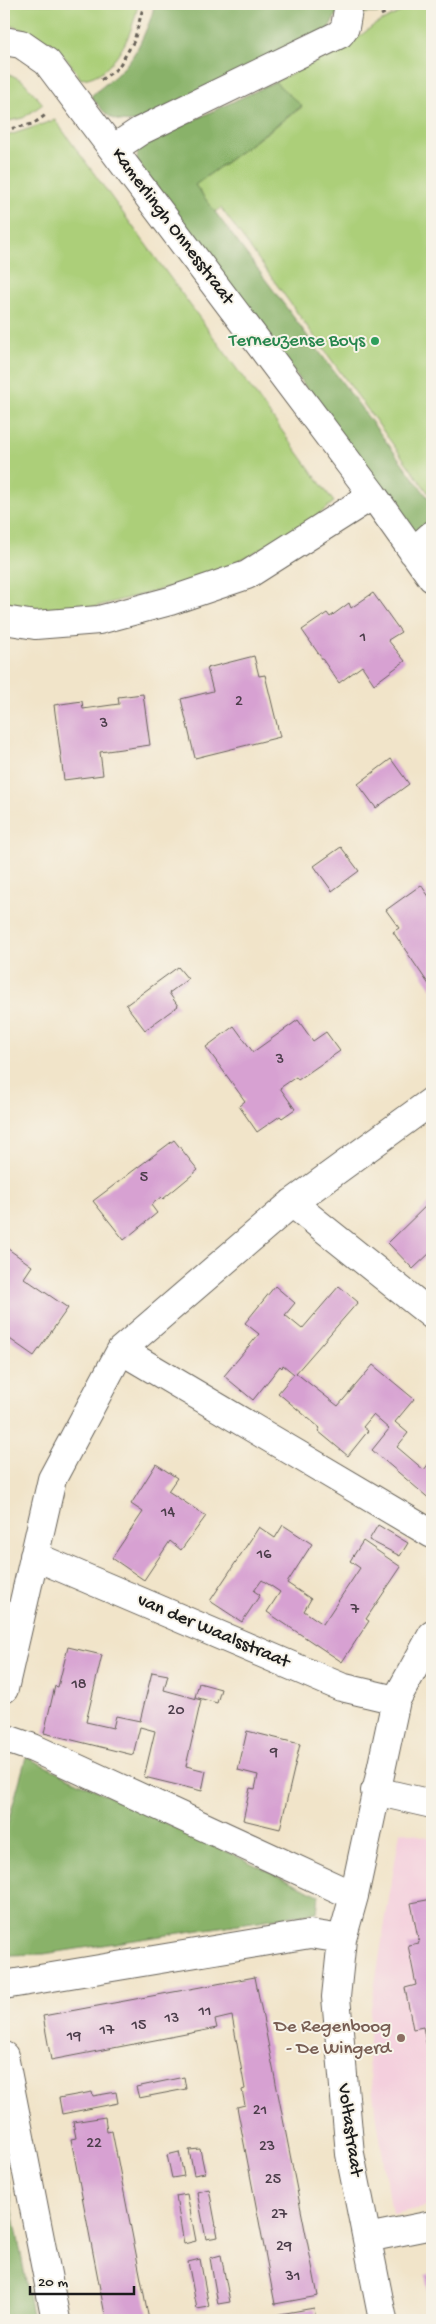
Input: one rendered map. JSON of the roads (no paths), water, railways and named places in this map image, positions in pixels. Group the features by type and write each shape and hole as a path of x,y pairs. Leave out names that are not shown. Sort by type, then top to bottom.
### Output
{"street":[{"path":"113,149 140,132 327,42 345,28 349,4"},
{"name":"Kamerlingh Onnesstraat","path":"4,41 21,44 47,62 373,494 423,544 432,578"},
{"path":"4,620 35,626 99,620 170,601 247,575 373,494"},
{"path":"4,1689 52,1479 121,1350 292,1203 432,1100"},
{"path":"292,1203 432,1315"},
{"path":"121,1350 432,1534"},
{"name":"van der Waalsstraat","path":"34,1556 341,1687 396,1700"},
{"name":"Voltastraat","path":"383,2320 350,2154 336,1997 342,1939 354,1896 396,1700 432,1635"},
{"path":"4,1738 33,1748 354,1896"},
{"path":"375,1791 432,1804"},
{"path":"4,1985 310,1934 342,1939"},
{"path":"4,2056 56,2320"},
{"path":"367,2238 432,2225"}],"place":[{"name":"Terneuzense Boys","path":"375,341"},
{"name":"De Regenboog - De Wingerd","path":"401,2038"}]}
